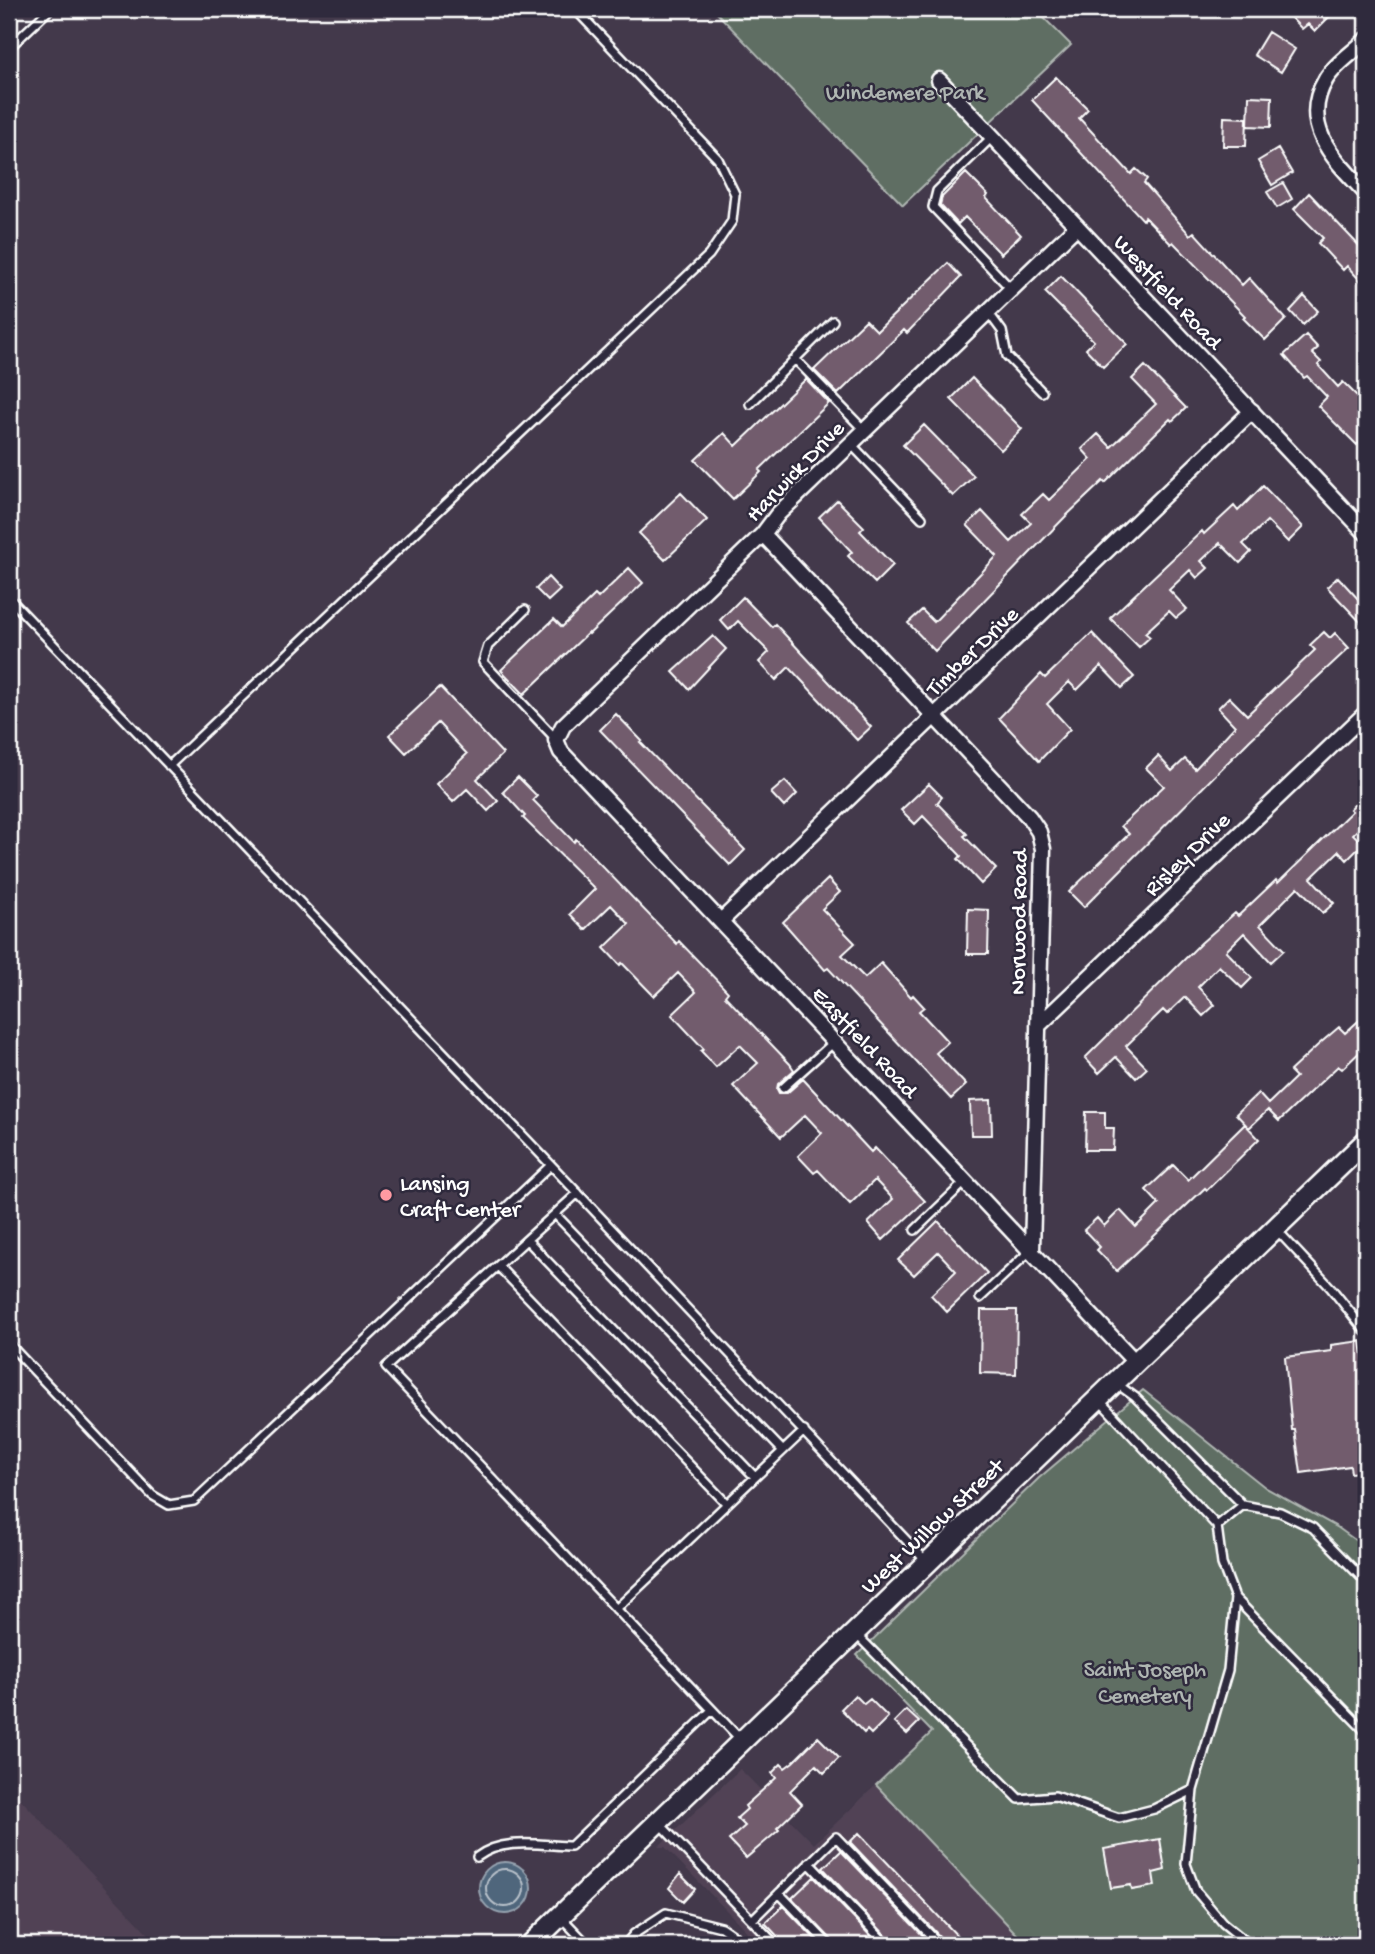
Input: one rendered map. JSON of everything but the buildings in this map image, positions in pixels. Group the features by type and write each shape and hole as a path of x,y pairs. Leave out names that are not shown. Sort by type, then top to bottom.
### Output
{"street":[{"path":"1366,40 1328,76 1317,100 1316,120 1324,143 1340,165 1366,192"},
{"name":"Westfield Road","path":"939,80 1366,533"},
{"name":"Harwick Drive","path":"559,746 564,726 764,534 778,514 1077,226"},
{"name":"Timber Drive","path":"721,922 1252,411"},
{"name":"Norwood Road","path":"764,534 936,716 1029,817 1039,832 1043,849 1032,1250"},
{"name":"Risley Drive","path":"1038,1026 1366,713"},
{"name":"Eastfield Road","path":"559,746 1136,1363"},
{"name":"West Willow Street","path":"530,1945 1366,1140"}],"lane":[{"path":"9,48 50,9"},
{"path":"169,766 709,255 732,221 735,194 718,159 575,9"},
{"path":"992,137 937,191 933,207 1011,289"},
{"path":"988,312 1002,331 1007,356 1042,392"},
{"path":"750,404 833,321"},
{"path":"795,359 864,431"},
{"path":"852,444 922,518"},
{"path":"9,598 928,1562"},
{"path":"525,610 488,646 483,662 559,746"},
{"path":"783,1088 834,1041"},
{"path":"9,1344 152,1495 169,1505 194,1501 551,1165"},
{"path":"915,1230 966,1181"},
{"path":"578,1194 386,1367 743,1741"},
{"path":"555,1214 783,1451"},
{"path":"1275,1229 1331,1288 1366,1332"},
{"path":"527,1240 755,1477"},
{"path":"980,1298 1032,1250"},
{"path":"498,1266 727,1504"},
{"path":"1115,1383 1135,1398 1243,1505 1280,1512 1313,1528 1366,1582"},
{"path":"1099,1400 1217,1526 1223,1564 1235,1598 1366,1732"},
{"path":"616,1609 804,1431"},
{"path":"1217,1526 1243,1505"},
{"path":"1235,1598 1228,1670 1193,1790 1186,1864 1196,1891 1223,1923 1250,1945"},
{"path":"854,1632 1019,1800 1055,1796 1119,1818 1154,1809 1193,1790"},
{"path":"477,1857 487,1850 505,1845 571,1846 712,1710"},
{"path":"659,1822 776,1945"},
{"path":"752,1920 836,1837 940,1945"},
{"path":"809,1863 887,1945"},
{"path":"779,1894 829,1945"},
{"path":"625,1945 634,1934 666,1913 720,1927 747,1945"},
{"path":"561,1916 588,1945"}],"shaded area":[{"path":"740,1769 814,1844 876,1785 1027,1945 760,1945 665,1847 658,1847"},
{"path":"9,1787 159,1945 9,1945"}],"green space":[{"name":"Windemere Park","path":"713,9 1035,9 1071,45 903,205"},
{"name":"Saint Joseph Cemetery","path":"1143,1390 1266,1488 1337,1527 1366,1548 1366,1945 1027,1945 876,1785 932,1732 857,1655 1039,1478"}],"water":[{"path":"505,1862 524,1869 531,1888 524,1907 505,1914 486,1907 479,1888 486,1869"}],"place":[{"name":"Lansing Craft Center","path":"386,1195"}]}
